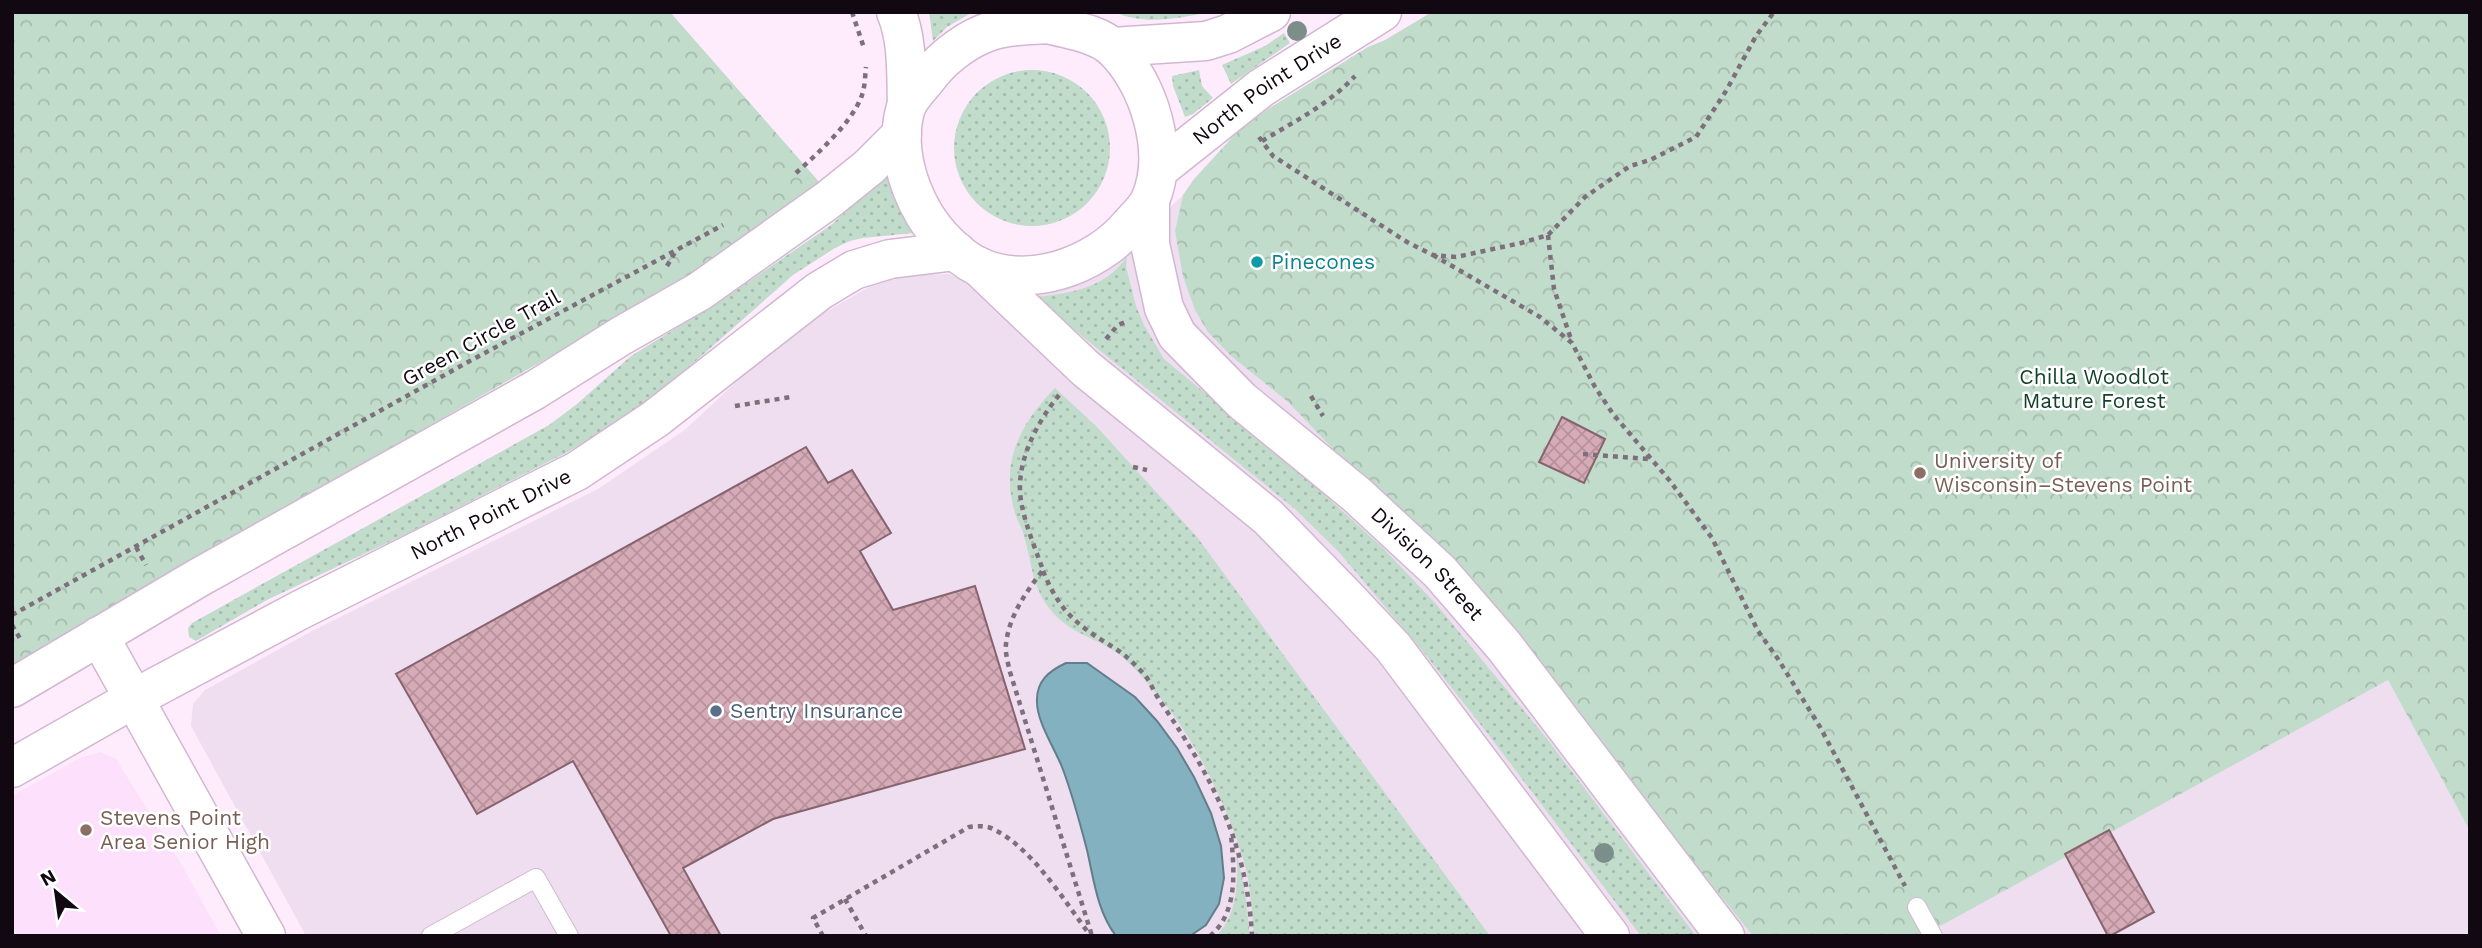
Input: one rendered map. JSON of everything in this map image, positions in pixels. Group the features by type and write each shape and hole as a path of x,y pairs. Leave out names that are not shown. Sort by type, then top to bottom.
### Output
{"street":[{"path":"896,12 901,23 905,52 902,157 925,216 1085,368 1268,517 1345,596 1393,648 1610,936"},
{"path":"12,688 186,584 535,390 700,291 828,200 869,167 904,119 937,65 962,45 990,31 1019,25 1049,24 1090,31 1206,41 1228,34 1271,12"},
{"name":"North Point Drive","path":"12,768 135,698 300,610 577,471 655,419 809,298 854,270 890,259 967,258 1011,275 1042,274 1071,266 1097,254 1121,236 1154,185 1261,88 1382,12"},
{"name":"Division Street","path":"1090,31 1143,89 1154,125 1150,243 1164,308 1177,335 1241,400 1357,495 1440,572 1504,646 1725,936"},
{"path":"99,636 266,936"}],"lane":[{"path":"431,936 536,878 569,936"},
{"path":"1917,906 1933,936"}],"path":[{"path":"852,12 864,53"},
{"path":"1433,255 1456,257 1548,235 1585,197 1610,178 1630,166 1650,160 1696,137 1726,91 1756,36 1774,12"},
{"path":"792,177 854,111 863,94 866,61"},
{"path":"1363,67 1333,97 1262,141 1273,156 1407,242 1540,317 1573,342"},
{"name":"Green Circle Trail","path":"12,615 468,362 727,223"},
{"path":"1548,235 1554,289 1573,342 1595,387 1613,414 1670,481 1712,538 1758,631 1820,727 1917,906"},
{"path":"1099,349 1118,325 1132,320"},
{"path":"1062,392 1033,437 1024,458 1021,476 1021,501 1043,570 1055,599 1071,616 1088,631 1126,656 1147,678 1159,701 1185,738 1218,796 1243,863 1251,906 1252,936"},
{"path":"728,407 791,397"},
{"path":"1583,454 1649,459"},
{"path":"136,547 148,568"},
{"path":"1043,570 1017,609 1005,647 1010,672 1091,936"},
{"path":"12,625 22,642"},
{"path":"823,936 813,918 969,827 981,825 995,829 1038,866 1091,936"},
{"path":"1210,936 1229,906 1234,881 1230,829"},
{"path":"845,899 866,936"}],"shaded area":[{"path":"1183,195 1175,231 1183,277 1195,310 1231,356 1288,402 1503,627 1753,936 306,936 191,726 193,704 205,690 312,631 598,489 686,429 750,369 815,318 869,287 906,275 949,274 983,290 1049,293 1086,278 1117,257"},
{"path":"2388,680 2470,831 2470,936 1922,936 2065,854"},
{"name":"Stevens Point Area Senior High","path":"100,752 116,759 181,864 221,936 12,936 12,796 80,758"}],"green space":[{"path":"12,12 670,12 821,184 717,261 12,665"},
{"path":"929,12 973,12 947,27 933,41"},
{"path":"1115,12 1210,12 1150,20"},
{"name":"Chilla Woodlot Mature Forest","path":"1432,12 2470,12 2470,831 2388,680 1922,936 1753,936 1503,627 1288,402 1231,356 1208,332 1195,310 1183,277 1175,231 1183,195 1194,179 1239,130 1368,47"},
{"path":"1284,33 1290,43 1231,84 1222,65 1265,46"},
{"path":"1032,70 1062,76 1087,93 1104,118 1110,148 1104,178 1087,203 1062,220 1032,226 1002,220 977,203 960,178 954,148 960,118 977,93 1002,76"},
{"path":"1199,70 1202,86 1213,98 1185,117 1172,76"},
{"path":"888,166 896,201 914,233 863,238 835,248 793,275 655,397 607,429 564,454 406,534 267,600 196,641 189,637 188,628 192,623 549,425 631,356 725,298 831,225 877,184"},
{"path":"1127,256 1126,267 1136,306 1164,359 1295,468 1382,547 1436,604 1548,740 1696,936 1641,936 1488,734 1338,551 1295,509 1034,297 1074,291 1098,282 1119,267"},
{"path":"1055,388 1097,427 1197,537 1490,936 1254,936 1248,880 1238,842 1210,776 1186,734 1133,667 1116,652 1064,623 1049,608 1038,589 1011,497 1011,462 1022,431"},
{"path":"1236,850 1245,892 1250,936 1216,936 1229,918 1233,907 1237,884"}],"water":[{"path":"1066,663 1087,663 1135,697 1177,748 1211,813 1221,846 1224,878 1219,904 1206,925 1190,936 1116,936 1104,916 1069,787 1038,710 1037,695 1041,683 1049,673"}],"building":[{"path":"1562,417 1605,439 1584,483 1539,462"},
{"name":"Sentry Insurance","path":"806,447 828,483 852,470 891,533 860,551 893,610 975,586 1025,749 773,819 683,868 721,936 671,936 573,761 477,814 396,674"},
{"path":"2109,830 2154,912 2108,936 2065,854"}],"place":[{"name":"Pinecones","path":"1257,262"},
{"name":"University of Wisconsin–Stevens Point","path":"1920,473"},
{"name":"Sentry Insurance","path":"716,711"},
{"name":"Stevens Point Area Senior High","path":"86,830"}]}
